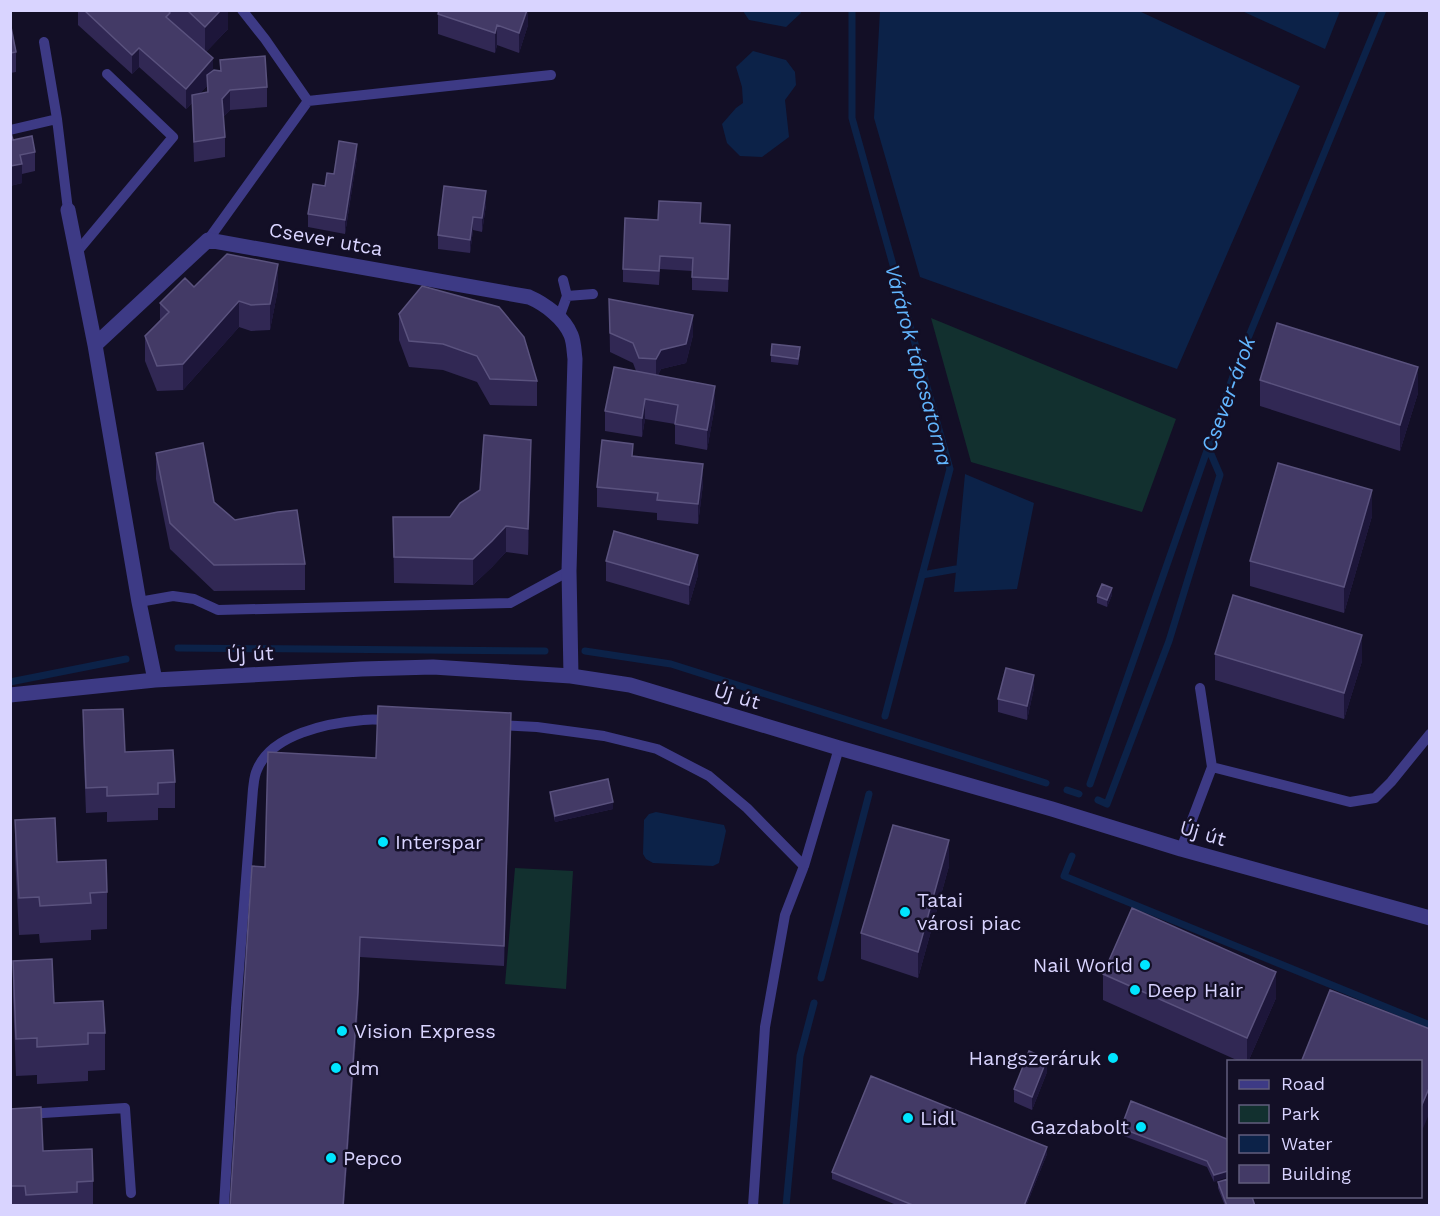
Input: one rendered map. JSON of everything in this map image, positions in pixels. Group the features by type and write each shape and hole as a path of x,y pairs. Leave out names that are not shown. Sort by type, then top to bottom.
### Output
{"street":[{"path":"68,210 95,345 154,680"},
{"path":"95,345 208,240"},
{"name":"Csever utca","path":"208,240 529,297 544,304 559,318 571,335 575,359 569,571 571,676"},
{"name":"Új út","path":"10,695 154,680 433,667 571,676 630,685 1181,849 1430,918"}],"lane":[{"path":"242,10 308,101"},
{"path":"44,42 57,119 68,210"},
{"path":"76,253 172,136 107,74"},
{"path":"208,240 308,101 551,75"},
{"path":"10,130 57,119"},
{"path":"559,318 567,296 562,280"},
{"path":"567,296 593,294"},
{"path":"139,602 173,596 194,599 218,610 510,603 569,571"},
{"path":"1181,849 1212,767 1200,688"},
{"path":"224,1206 236,1008 253,789 257,770 265,756 280,743 295,735 320,727 365,719 399,721"},
{"path":"480,724 548,728 604,736 657,749 709,776 747,808 804,866"},
{"path":"1212,767 1350,802 1375,798 1430,734"},
{"path":"753,1206 765,1027 785,915 804,866 839,748"},
{"path":"10,1115 125,1108 131,1192"}],"green space":[{"path":"931,318 1176,419 1142,512 971,462"},
{"path":"515,868 573,871 566,989 505,984"}],"water":[{"path":"743,11 800,11 801,13 786,27 749,20"},
{"path":"880,11 1139,11 1300,86 1177,369 920,277 874,118"},
{"path":"1242,11 1340,11 1325,49"},
{"path":"753,51 786,60 795,72 796,85 785,100 789,137 762,157 740,156 727,143 722,124 743,103 742,87 736,67"},
{"path":"965,474 1034,503 1017,589 954,592"},
{"path":"656,812 724,825 726,831 719,863 713,866 653,863 646,859 643,854 644,820 649,814"}],"building":[{"path":"84,10 168,10 170,13 166,17 213,58 186,89 139,48 132,55"},
{"path":"187,10 221,10 205,27"},
{"path":"439,10 527,10 519,33 497,25 495,33 438,14"},
{"path":"10,22 16,52 10,53"},
{"path":"265,56 267,87 230,90 222,99 225,137 194,142 192,95 208,92 207,75 214,70 221,71 220,60"},
{"path":"10,129 13,140 32,136 35,152 20,155 22,164 10,166"},
{"path":"339,141 357,144 345,220 308,214 313,184 325,186 327,173 334,174"},
{"path":"444,186 486,191 482,218 473,217 470,240 438,235"},
{"path":"659,201 701,203 700,223 730,225 728,279 692,277 693,258 660,256 659,271 623,269 625,218 658,220"},
{"path":"227,254 278,264 270,304 251,305 239,301 183,364 157,366 145,336 169,312 160,303 185,278 194,287"},
{"path":"422,286 499,307 524,337 537,381 490,379 477,356 443,344 409,341 399,314"},
{"path":"609,299 693,315 686,344 661,350 656,359 639,358 633,343 610,333"},
{"path":"1277,323 1418,367 1400,425 1260,380"},
{"path":"772,344 800,347 798,359 771,355"},
{"path":"614,367 715,386 707,430 675,424 678,405 645,399 642,418 605,411"},
{"path":"484,435 531,440 528,529 506,526 473,559 394,557 393,517 450,517 460,503 480,490"},
{"path":"602,440 633,444 632,456 703,464 698,504 657,500 658,493 597,487"},
{"path":"203,443 214,502 235,520 297,510 305,564 214,565 170,523 156,453"},
{"path":"1278,463 1372,490 1344,587 1250,561"},
{"path":"614,531 698,555 689,585 606,561"},
{"path":"1102,584 1112,588 1107,600 1097,596"},
{"path":"1233,595 1362,635 1344,693 1215,654"},
{"path":"1006,668 1034,675 1027,706 998,699"},
{"path":"378,706 511,713 504,946 360,937 343,1206 230,1206 252,866 265,867 268,752 376,758"},
{"path":"123,709 125,752 173,750 175,782 158,783 158,794 107,796 107,787 86,788 83,710"},
{"path":"608,779 613,802 555,816 550,792"},
{"path":"55,818 57,862 106,860 107,892 90,893 91,903 40,906 39,897 19,898 15,820"},
{"name":"Tatai városi piac","path":"893,825 949,840 918,952 861,933"},
{"path":"1132,908 1276,972 1247,1038 1103,974"},
{"path":"52,959 54,1003 103,1001 105,1033 88,1033 88,1044 37,1047 37,1038 16,1039 13,961"},
{"path":"1330,990 1430,1029 1430,1086 1422,1105 1422,1060 1302,1060"},
{"path":"1029,1051 1047,1059 1032,1097 1014,1089"},
{"name":"Lidl","path":"871,1076 1047,1147 1024,1206 915,1206 832,1172"},
{"path":"1131,1101 1227,1139 1227,1171 1214,1175 1207,1161 1121,1128"},
{"path":"41,1107 43,1151 92,1149 93,1181 77,1182 77,1192 26,1195 25,1186 10,1186 10,1109"},
{"path":"1227,1179 1227,1198 1252,1198 1255,1206 1227,1206 1218,1182"}],"waterway":[{"name":"Várárok tápcsatorna","path":"852,10 852,118 950,469 885,716"},
{"name":"Csever-árok","path":"1090,784 1237,365 1383,10"},
{"path":"1098,800 1107,804 1169,641 1220,475 1208,447"},
{"path":"922,575 956,569"},
{"path":"178,648 545,651"},
{"path":"585,651 671,664 1046,783"},
{"path":"10,682 126,659"},
{"path":"1067,790 1079,794"},
{"name":"Várárok tápcsatorna","path":"821,978 869,794"},
{"path":"1072,856 1064,876 1430,1025"},
{"name":"Várárok tápcsatorna","path":"786,1206 800,1056 814,1003"}],"place":[{"name":"Interspar","path":"383,842"},
{"name":"Tatai városi piac","path":"905,912"},
{"name":"Nail World","path":"1145,965"},
{"name":"Deep Hair","path":"1135,990"},
{"name":"Vision Express","path":"342,1031"},
{"name":"Hangszeráruk","path":"1113,1058"},
{"name":"dm","path":"336,1068"},
{"name":"Lidl","path":"908,1118"},
{"name":"Gazdabolt","path":"1141,1127"},
{"name":"Pepco","path":"331,1158"}]}
